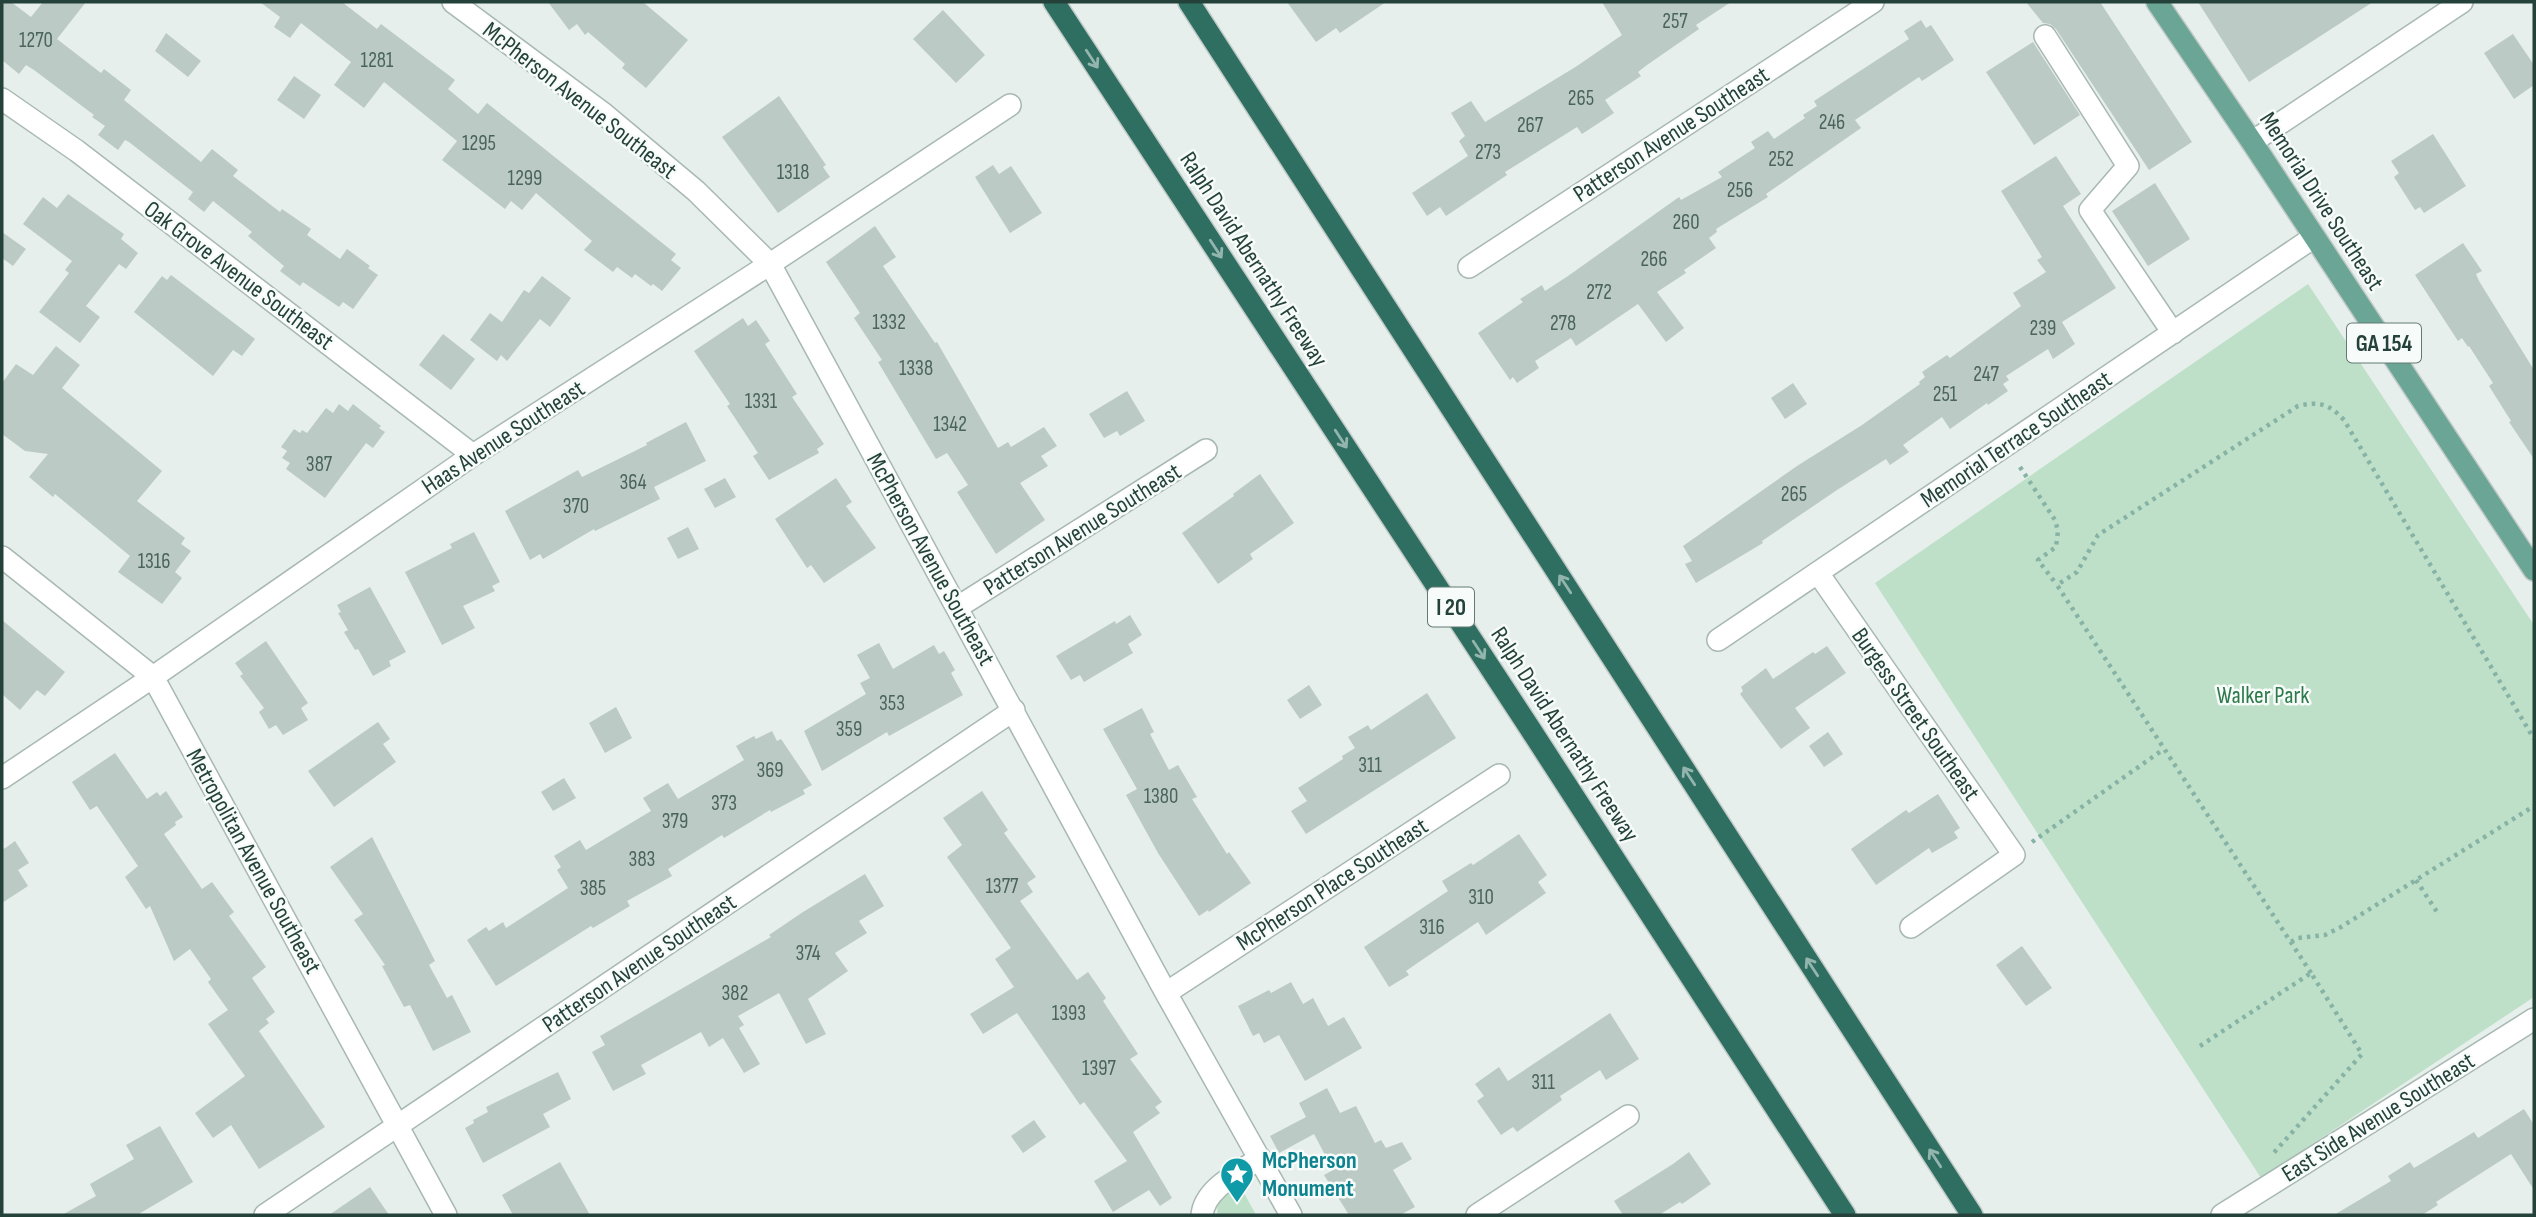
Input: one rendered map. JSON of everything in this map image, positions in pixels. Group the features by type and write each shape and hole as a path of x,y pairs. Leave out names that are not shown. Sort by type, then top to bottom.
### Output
{"highway":[{"name":"Ralph David Abernathy Freeway","path":"1054,2 1522,715 1845,1215"},
{"path":"1189,2 1972,1215"}],"main road":[{"name":"Memorial Drive Southeast","path":"2157,2 2534,570"}],"street":[{"name":"McPherson Avenue Southeast","path":"453,2 604,114 696,191 770,264 1166,993 1291,1215"},
{"name":"Patterson Avenue Southeast","path":"1469,267 1873,2"},
{"path":"2252,142 2462,2"},
{"path":"2045,36 2128,166 2090,210 2173,333"},
{"name":"Oak Grove Avenue Southeast","path":"2,99 77,152 474,455"},
{"name":"Haas Avenue Southeast","path":"2,778 474,455 1010,105"},
{"name":"Memorial Terrace Southeast","path":"1718,640 2314,237"},
{"name":"Patterson Avenue Southeast","path":"958,607 1206,450"},
{"name":"Metropolitan Avenue Southeast","path":"2,557 153,677 446,1215"},
{"name":"Burgess Street Southeast","path":"1818,573 2014,855"},
{"name":"Patterson Avenue Southeast","path":"265,1215 1014,710"},
{"name":"McPherson Place Southeast","path":"1166,993 1499,775"},
{"path":"1910,927 2014,855"},
{"name":"East Side Avenue Southeast","path":"2222,1215 2534,1019"},
{"path":"1477,1215 1628,1116"},
{"path":"1202,1215 1203,1206 1219,1186 1260,1158"}],"path":[{"path":"2057,585 2077,572 2098,535 2286,413 2313,402 2332,407 2344,420 2534,739"},
{"path":"2020,467 2055,520 2058,531 2056,547 2038,560 2057,585 2362,1054 2263,1164"},
{"path":"2014,855 2164,749"},
{"path":"2291,942 2298,938 2325,935 2341,927 2534,806"},
{"path":"2416,880 2439,915"},
{"path":"2200,1046 2311,973"}],"green space":[{"name":"Walker Park","path":"2308,284 2534,625 2534,997 2261,1178 1875,583"},
{"path":"1237,1180 1256,1215 1218,1215 1219,1200"}],"building":[{"path":"2,2 11,2 31,17 43,2 86,2 57,39 101,73 104,69 131,90 124,100 201,162 212,149 238,170 233,176 280,212 282,209 311,229 307,235 340,259 347,249 370,266 368,268 378,275 353,309 343,302 339,307 303,282 300,286 280,271 284,266 248,236 252,232 213,201 204,212 188,199 193,192 129,142 125,140 118,150 98,135 105,126 92,117 94,115 26,65 19,74 2,60"},
{"path":"260,2 342,2 377,29 381,24 455,80 448,89 478,114 487,103 676,254 671,260 681,268 662,291 635,274 632,278 617,267 613,272 584,250 592,241 536,193 522,210 511,201 505,209 442,160 457,141 384,82 364,108 334,85 351,62 301,23 290,38 274,27 280,17"},
{"path":"548,2 643,2 688,40 646,88 622,68 625,64 588,32 585,35 577,24 569,30"},
{"path":"1287,2 1386,2 1340,33 1336,28 1316,42"},
{"path":"1602,2 1731,2 1696,25 1699,29 1647,65 1638,72 1641,76 1605,100 1614,113 1582,134 1577,127 1505,172 1507,175 1446,216 1440,207 1427,216 1412,193 1468,156 1459,141 1465,136 1451,113 1471,101 1485,122 1622,35"},
{"path":"2026,2 2100,2 2192,142 2149,170 2056,29 2043,23"},
{"path":"2198,2 2373,2 2249,82"},
{"path":"943,10 985,55 956,83 913,39"},
{"path":"1921,20 1926,28 1931,25 1954,60 1922,81 1919,77 1855,120 1861,128 1766,194 1768,197 1716,229 1717,232 1709,238 1716,248 1684,270 1686,273 1657,292 1684,328 1666,342 1638,304 1576,346 1571,338 1535,361 1539,368 1517,383 1513,377 1510,380 1478,333 1523,302 1520,299 1542,285 1545,291 1679,197 1681,200 1722,177 1718,172 1755,148 1751,142 1768,131 1774,139 1805,118 1803,115 1817,106 1814,101 1909,39 1904,31"},
{"path":"166,33 201,61 188,77 155,51"},
{"path":"2513,34 2534,65 2534,85 2514,99 2484,53"},
{"path":"2033,42 2080,115 2034,145 1986,72"},
{"path":"294,76 321,95 304,119 277,100"},
{"path":"779,96 826,165 823,167 830,177 778,213 722,137"},
{"path":"2433,134 2466,186 2424,213 2420,207 2415,210 2394,177 2399,173 2391,161"},
{"path":"2056,156 2081,194 2063,206 2116,288 2062,322 2075,344 2053,359 2048,349 2006,376 2009,380 2003,384 2008,391 1988,405 1987,403 1950,429 1942,417 1903,445 1909,452 1890,465 1886,459 1762,541 1763,543 1696,583 1685,564 1692,561 1683,546 1920,384 1925,377 1922,372 1947,355 1950,358 2021,306 2013,293 2046,272 2037,260 2042,257 2001,191"},
{"path":"993,165 999,174 1011,166 1042,213 1010,233 975,177"},
{"path":"2155,183 2190,239 2148,266 2112,211"},
{"path":"68,194 124,234 121,239 138,253 126,269 119,264 86,306 100,317 80,343 39,312 69,273 65,270 72,261 23,224 43,197 57,208"},
{"path":"875,226 896,257 883,266 935,343 937,342 998,448 1008,442 1011,447 1044,427 1057,446 1041,456 1048,466 1020,483 1045,520 996,554 957,492 968,485 947,453 936,459 878,362 882,360 854,318 860,313 826,262"},
{"path":"2,232 26,249 13,266 2,258"},
{"path":"2463,243 2482,271 2476,274 2479,281 2534,370 2534,459 2489,386 2493,383 2469,346 2462,338 2458,341 2415,275"},
{"path":"171,275 255,339 242,356 233,350 213,376 134,312 162,276 167,280"},
{"path":"542,276 571,298 550,327 540,319 507,361 501,355 497,361 470,340 490,313 502,322 524,290 529,293"},
{"path":"743,318 748,326 756,320 770,341 765,344 797,394 792,397 824,444 817,449 819,453 769,480 753,456 758,453 727,406 730,404 694,351"},
{"path":"443,334 475,359 451,390 419,365"},
{"path":"56,346 80,365 62,388 162,471 137,501 185,538 181,544 191,551 175,572 182,578 162,604 118,572 130,556 55,494 53,497 29,477 48,454 25,451 2,434 2,383 16,364 33,375"},
{"path":"1793,383 1807,404 1785,419 1771,398"},
{"path":"1127,391 1145,421 1120,436 1117,431 1104,438 1089,414"},
{"path":"339,404 348,411 353,404 385,432 373,448 366,443 325,498 286,469 290,463 282,458 287,451 281,447 294,429 307,433 326,408 333,413"},
{"path":"686,422 706,461 654,487 660,499 595,531 594,529 543,559 540,554 530,560 505,511 578,470 582,477"},
{"path":"1260,474 1294,523 1250,554 1253,559 1218,584 1182,533"},
{"path":"725,478 736,497 715,508 704,489"},
{"path":"836,478 852,502 846,506 876,548 824,583 811,565 807,568 775,519"},
{"path":"688,527 699,549 678,559 667,538"},
{"path":"474,532 500,582 492,586 495,591 463,606 475,628 442,645 405,572 452,548 450,544"},
{"path":"370,587 406,652 389,661 391,666 373,676 358,649 355,650 344,632 348,630 338,613 341,612 337,605"},
{"path":"1130,615 1142,635 1128,644 1133,653 1084,682 1080,675 1071,680 1056,656"},
{"path":"2,620 65,672 45,696 37,690 20,710 2,694"},
{"path":"266,641 308,703 301,708 308,720 283,735 276,725 269,729 259,712 264,708 240,676 243,674 235,663"},
{"path":"879,643 893,669 934,645 939,654 944,651 955,670 951,673 963,695 889,736 887,732 822,771 804,731 866,694 860,683 870,678 857,655"},
{"path":"1827,646 1846,673 1795,708 1810,728 1781,749 1740,694 1743,691 1741,687 1766,668 1773,679 1813,652 1815,654"},
{"path":"1309,685 1322,705 1300,719 1287,700"},
{"path":"1427,693 1456,738 1306,834 1291,811 1307,801 1298,788 1343,759 1342,756 1355,748 1348,737 1368,725 1371,730"},
{"path":"616,707 632,738 605,753 589,723"},
{"path":"1142,708 1154,732 1150,734 1169,770 1178,765 1197,797 1192,799 1227,854 1229,852 1251,883 1199,916 1158,853 1126,795 1137,789 1103,729"},
{"path":"378,722 390,739 383,744 396,762 334,807 308,771"},
{"path":"772,731 777,741 781,739 812,785 803,790 805,794 771,812 770,810 724,838 722,835 668,869 672,876 627,901 630,906 593,928 591,926 496,986 467,940 486,927 489,931 503,922 506,928 568,888 557,870 561,867 554,856 580,840 586,850 651,811 643,798 668,783 678,799 744,760 736,746 754,736 756,739"},
{"path":"1828,732 1843,754 1824,767 1809,746"},
{"path":"115,753 147,799 157,792 160,796 166,791 183,817 164,834 202,889 212,882 234,912 229,916 266,967 252,978 275,1012 266,1019 269,1023 259,1031 325,1127 259,1169 231,1125 213,1138 195,1113 245,1076 208,1024 228,1010 208,982 211,979 190,949 174,961 150,906 146,909 125,877 138,866 97,806 90,810 72,782"},
{"path":"564,778 576,798 553,811 541,792"},
{"path":"982,791 1008,830 1004,833 1036,877 1027,883 1033,892 1020,901 1077,980 1088,972 1106,998 1103,1001 1138,1054 1130,1059 1162,1102 1155,1107 1160,1113 1133,1132 1172,1198 1160,1206 1149,1190 1113,1212 1094,1181 1127,1161 1084,1102 1080,1105 1017,1013 983,1034 970,1014 1014,987 995,959 1011,948 947,857 962,845 943,818"},
{"path":"1938,794 1960,828 1954,832 1958,838 1932,853 1929,848 1876,885 1851,849 1906,810 1909,813"},
{"path":"1519,834 1547,875 1538,882 1546,893 1486,935 1478,922 1406,971 1409,975 1389,987 1364,947 1448,891 1442,881 1471,863 1473,865"},
{"path":"372,837 435,961 429,965 447,998 452,995 471,1032 433,1051 410,1005 404,1007 382,966 385,965 354,920 363,914 330,867"},
{"path":"15,841 29,863 18,870 28,886 2,903 2,846 4,849"},
{"path":"865,874 884,906 859,921 867,933 835,953 848,971 808,999 826,1034 806,1044 779,993 738,1016 744,1025 739,1028 760,1064 744,1073 723,1038 709,1047 701,1032 641,1065 646,1074 613,1091 592,1052 605,1045 600,1036 771,937 769,935 803,912"},
{"path":"2022,946 2052,988 2026,1006 1996,965"},
{"path":"1291,982 1303,1004 1313,998 1328,1026 1344,1017 1362,1048 1305,1081 1279,1035 1264,1043 1259,1033 1253,1036 1238,1006"},
{"path":"1610,1013 1639,1059 1606,1080 1600,1070 1560,1096 1562,1100 1517,1132 1513,1127 1501,1135 1477,1101 1484,1096 1475,1084 1499,1067 1508,1081"},
{"path":"558,1072 571,1099 543,1114 550,1127 483,1163 465,1128 488,1112 486,1107"},
{"path":"1327,1088 1340,1113 1356,1106 1375,1143 1381,1140 1386,1148 1402,1142 1412,1159 1393,1170 1415,1207 1400,1215 1349,1215 1324,1175 1333,1170 1314,1134 1279,1153 1270,1136 1306,1117 1299,1103"},
{"path":"2524,1109 2534,1125 2534,1190 2511,1154 2436,1202 2438,1205 2422,1215 2334,1215 2391,1181 2388,1176 2410,1162 2414,1168 2474,1132 2478,1138"},
{"path":"1034,1120 1046,1137 1023,1153 1011,1136"},
{"path":"160,1126 193,1182 137,1215 62,1215 96,1196 90,1184 134,1159 126,1145"},
{"path":"1689,1152 1711,1184 1682,1204 1680,1202 1659,1215 1623,1215 1614,1201"},
{"path":"560,1162 590,1215 513,1215 502,1195"},
{"path":"370,1187 389,1215 329,1215"}],"place":[{"name":"McPherson Monument","path":"1237,1204"}]}
